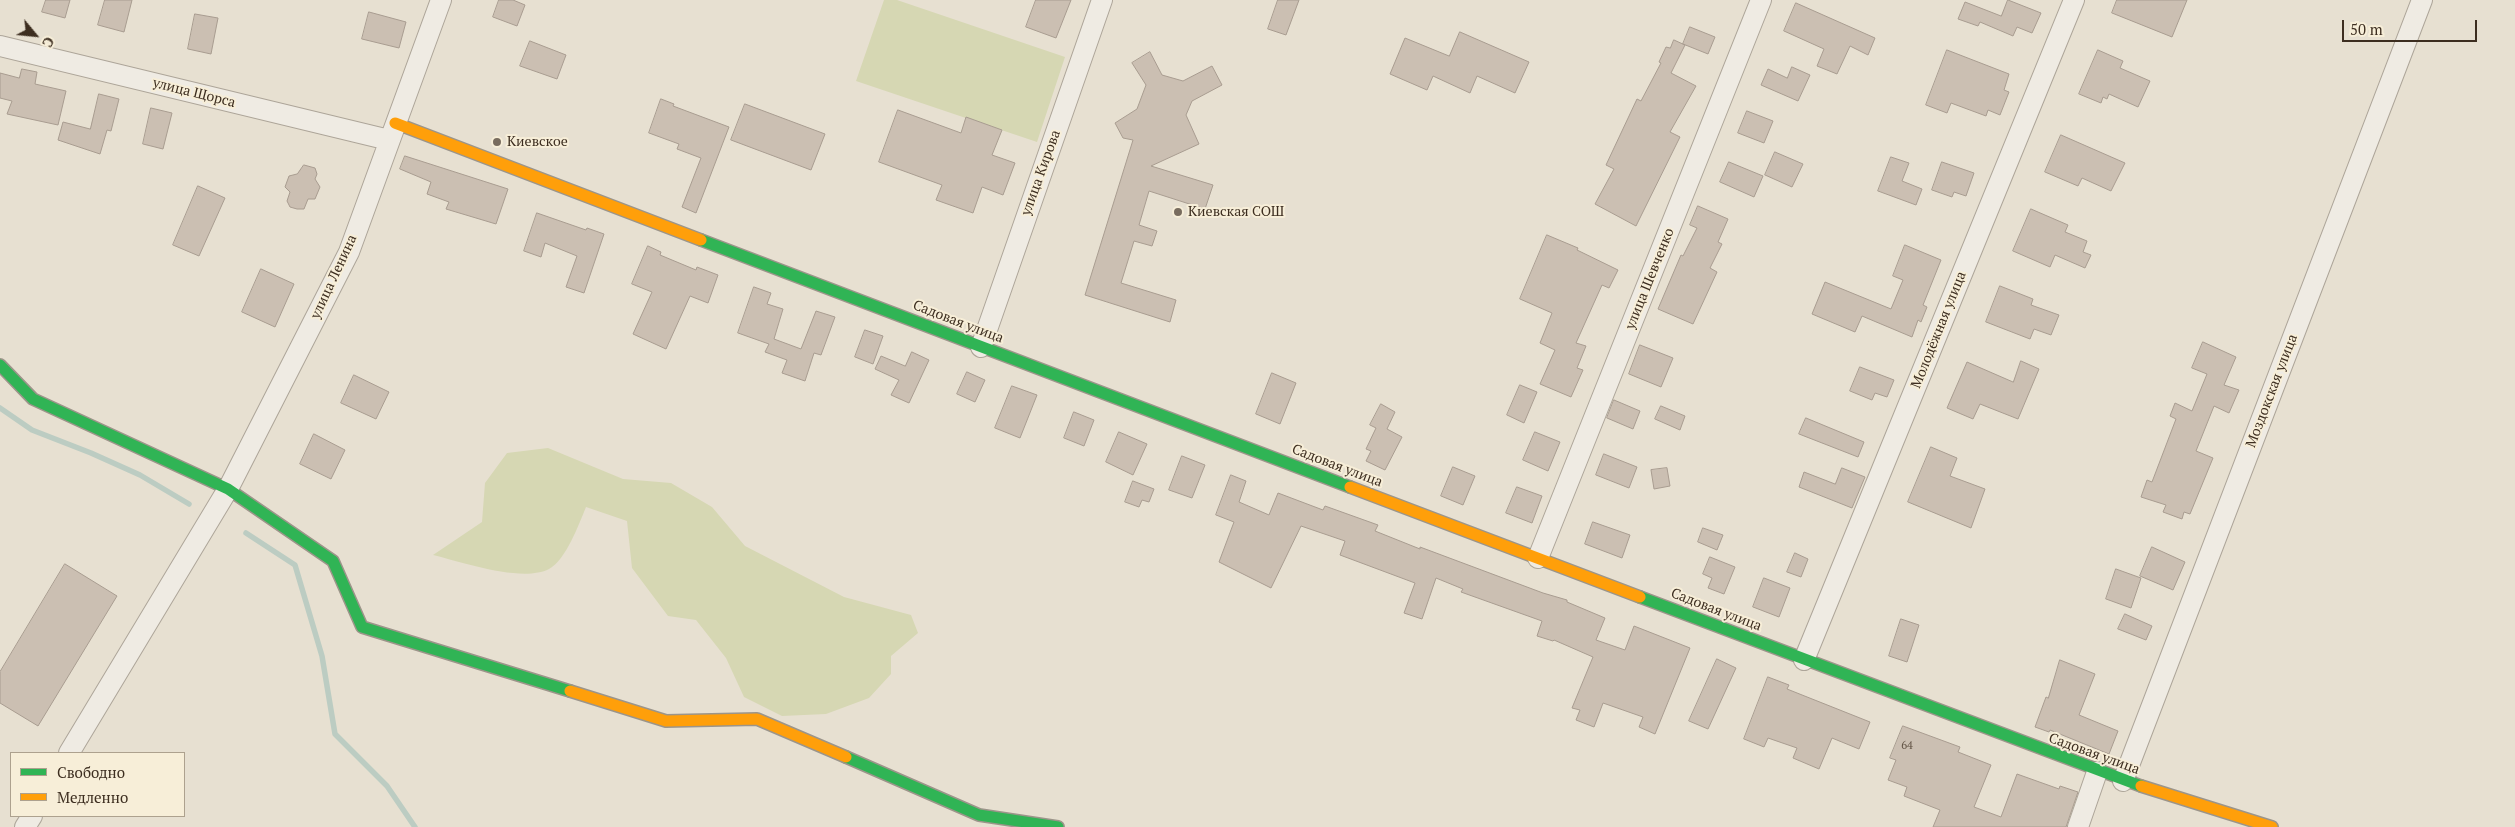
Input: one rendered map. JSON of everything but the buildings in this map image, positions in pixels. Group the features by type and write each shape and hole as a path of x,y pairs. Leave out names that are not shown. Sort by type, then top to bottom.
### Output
{"street":[{"name":"улица Ленина","path":"70,752 228,490 349,252 441,0"},
{"name":"улица Кирова","path":"981,347 1102,0"},
{"name":"улица Шевченко","path":"1538,558 1761,0"},
{"name":"Молодёжная улица","path":"1804,660 2074,0"},
{"name":"Моздокская улица","path":"2122,781 2422,0"},
{"name":"улица Щорса","path":"0,46 392,131"},
{"name":"Садовая улица","path":"392,131 981,347 2097,772 2272,827"},
{"path":"0,365 33,399 228,490 333,561 362,628 666,721 757,719 979,815 1058,827"},
{"path":"2078,827 2097,772"}],"green space":[{"path":"884,0 897,0 1065,57 1037,142 856,81"},
{"path":"548,448 623,479 671,483 712,507 745,546 844,597 911,615 918,633 891,656 891,674 869,698 826,714 782,716 744,697 726,658 696,620 668,616 632,568 627,521 586,507 580,523 561,558 549,569 537,573 508,573 433,555 482,522 485,483 507,453"}],"waterway":[{"path":"0,408 32,430 140,475 189,504"},
{"path":"246,533 295,565 322,656 335,734 387,786 415,827"}],"traffic: fast":[{"path":"701,240 1350,487"},
{"path":"0,365 33,399 228,489 333,561 362,627 570,691"},
{"path":"1640,597 2141,786"},
{"path":"846,757 979,815 1058,827"}],"traffic: slow":[{"path":"395,123 701,240"},
{"path":"1350,487 1640,597"},
{"path":"570,691 666,721 757,719 846,757"},
{"path":"2141,786 2272,827"}],"place":[{"name":"Киевское","path":"497,142"},
{"name":"Киевская СОШ","path":"1178,212"}]}
